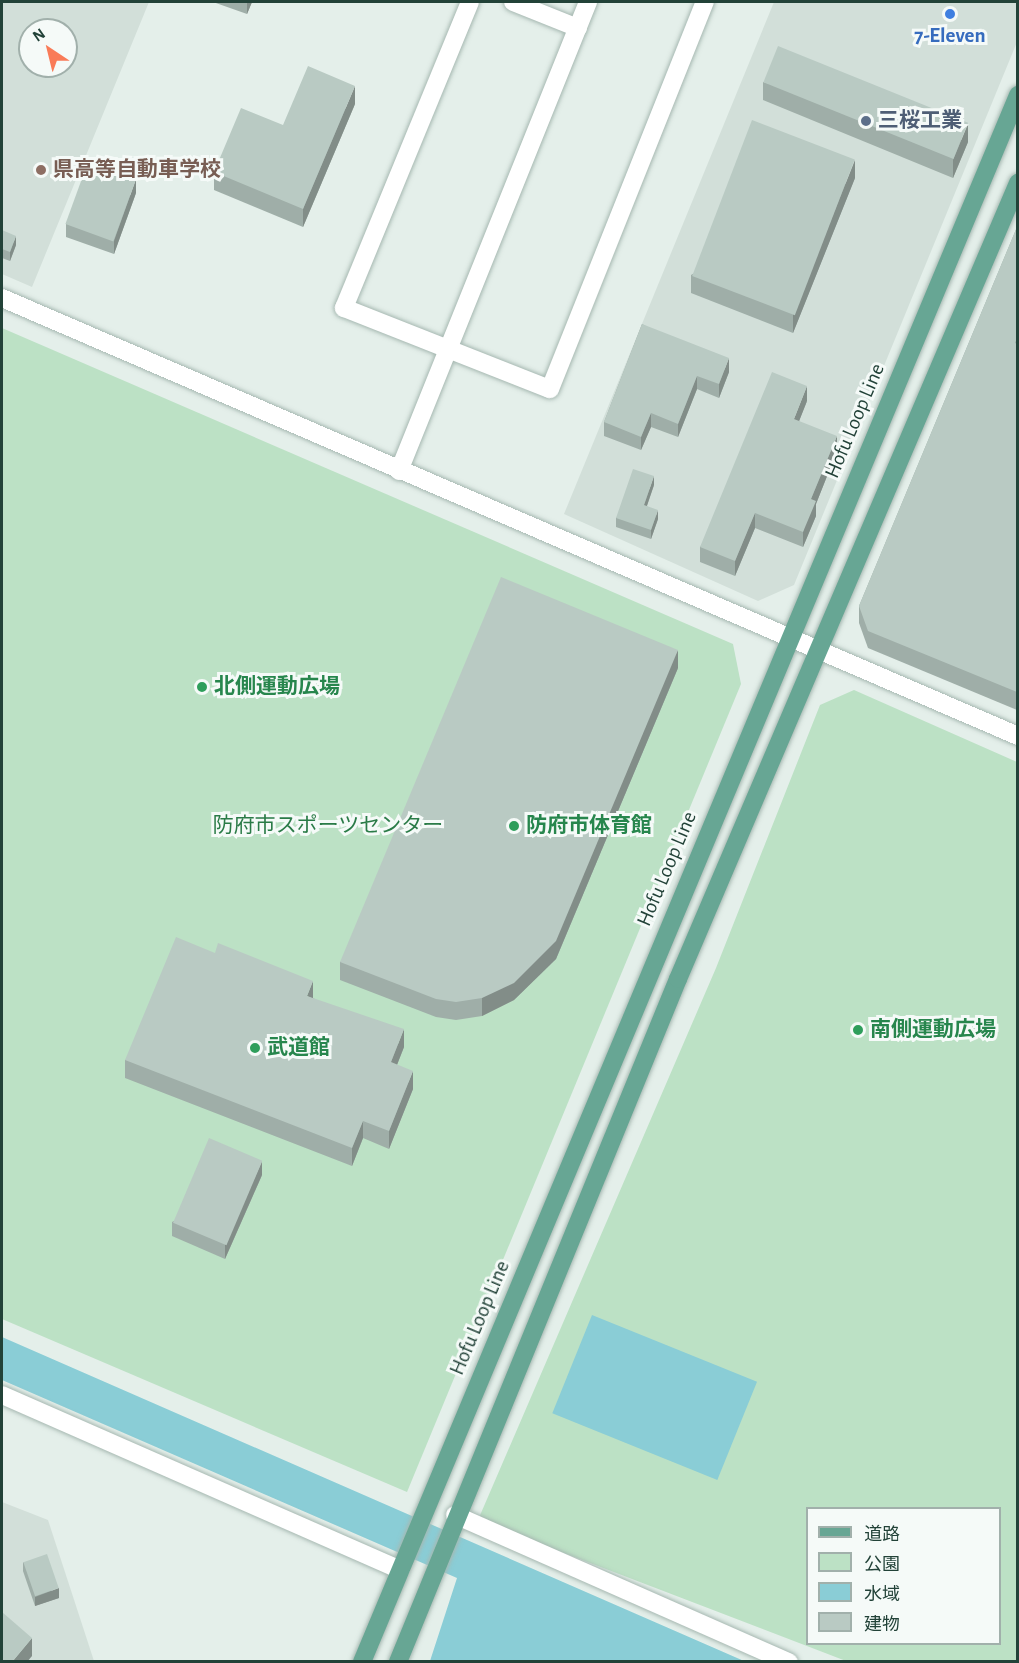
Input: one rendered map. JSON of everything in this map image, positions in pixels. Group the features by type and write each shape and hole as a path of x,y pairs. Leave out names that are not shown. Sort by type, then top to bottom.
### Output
{"main road":[{"name":"Hofu Loop Line","path":"362,1662 787,637 1017,95"},
{"path":"398,1662 455,1515 1017,183"}],"street":[{"path":"470,2 344,308 550,389 703,2"},
{"path":"513,2 578,28"},
{"path":"399,471 588,2"},
{"path":"2,298 1017,736"},
{"path":"2,1395 402,1565"},
{"path":"455,1515 789,1662"}],"shaded area":[{"name":"県高等自動車学校","path":"2,2 149,2 32,287 2,274"},
{"path":"774,2 1017,2 1017,42 794,585 758,601 564,514"},
{"path":"2,1502 48,1520 94,1661 2,1661"}],"green space":[{"name":"防府市スポーツセンター","path":"2,328 733,644 741,684 407,1492 2,1319"},
{"name":"南側運動広場","path":"854,690 1017,762 1017,1661 846,1661 478,1520 716,968 820,705"}],"water":[{"path":"592,1315 757,1382 717,1480 552,1413"},
{"path":"2,1337 744,1661 430,1661 457,1578 2,1380"}],"building":[{"path":"778,46 968,123 953,159 763,82"},
{"path":"308,66 355,86 303,209 214,172 241,108 283,125"},
{"path":"752,120 855,159 795,315 692,276"},
{"path":"88,162 136,179 113,241 65,224"},
{"path":"1017,227 1017,338 1015,343 1017,344 1017,692 868,631 859,606"},
{"path":"2,230 16,236 10,252 2,249"},
{"path":"642,324 729,358 719,384 697,376 678,424 651,413 641,437 604,422"},
{"path":"772,372 807,386 794,419 837,436 811,499 816,501 803,532 755,513 735,561 700,547"},
{"path":"633,469 654,476 644,505 658,510 651,530 616,518"},
{"path":"501,577 678,650 556,941 514,983 482,998 456,1002 436,999 340,962"},
{"path":"176,937 215,953 218,943 313,981 307,996 404,1029 391,1062 413,1071 389,1131 363,1121 352,1148 125,1060"},
{"path":"209,1138 262,1161 226,1245 173,1223"},
{"path":"47,1554 59,1588 35,1596 23,1562"},
{"path":"2,1612 32,1638 12,1662 2,1662"}],"place":[{"name":"7-Eleven","path":"950,14"},
{"name":"三桜工業","path":"866,121"},
{"name":"県高等自動車学校","path":"41,170"},
{"name":"北側運動広場","path":"202,687"},
{"name":"防府市体育館","path":"514,826"},
{"name":"南側運動広場","path":"858,1030"},
{"name":"武道館","path":"255,1048"}]}
